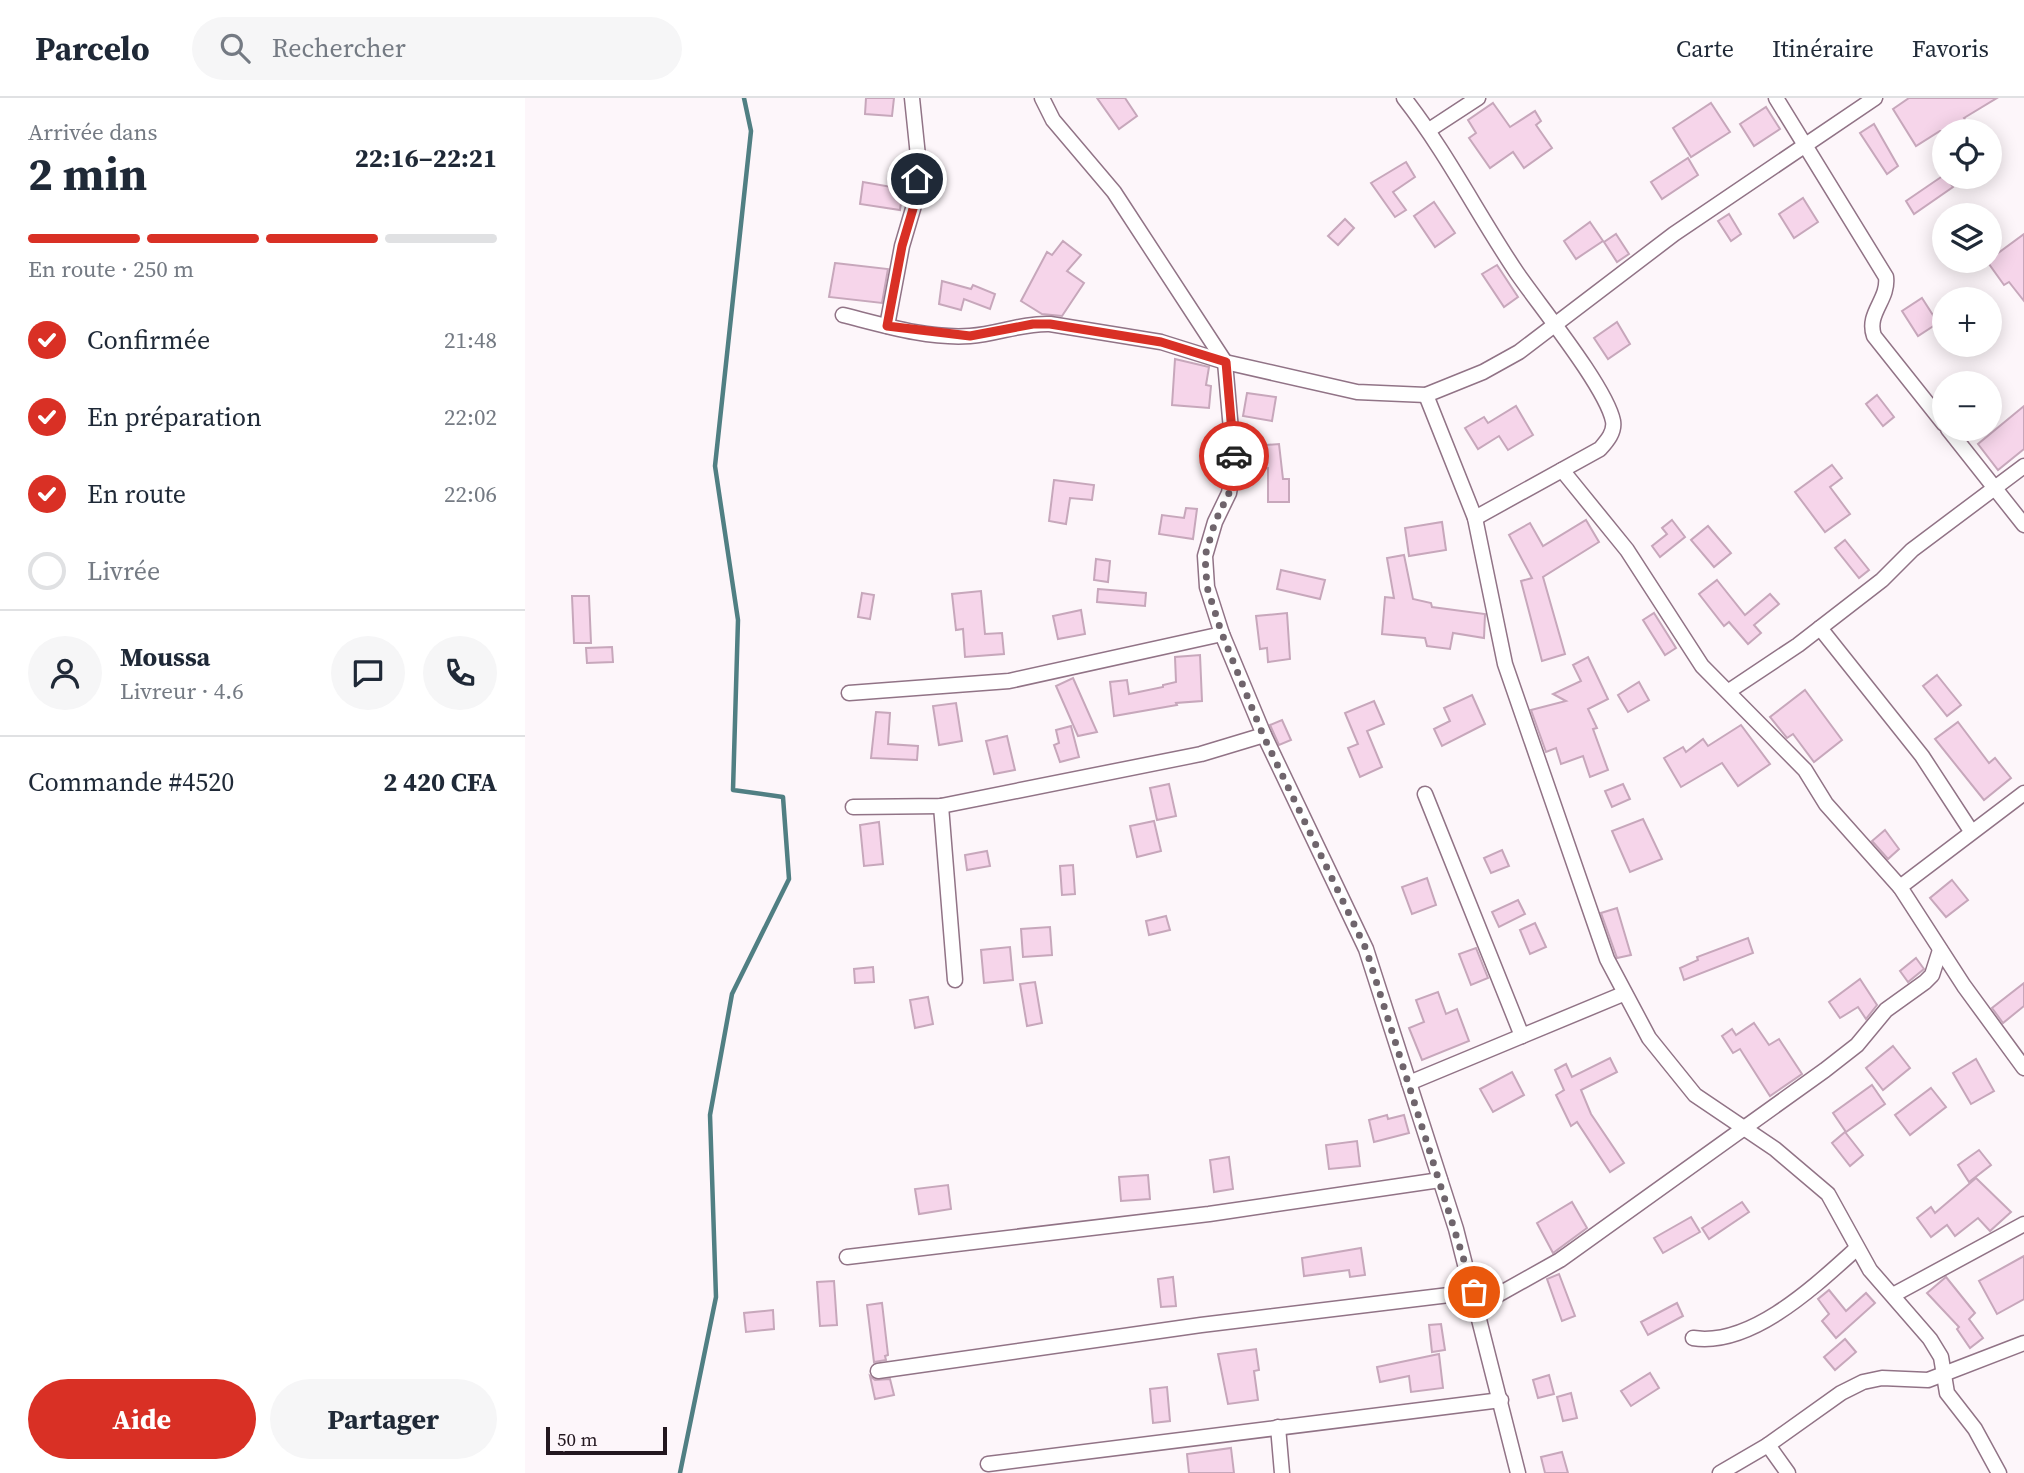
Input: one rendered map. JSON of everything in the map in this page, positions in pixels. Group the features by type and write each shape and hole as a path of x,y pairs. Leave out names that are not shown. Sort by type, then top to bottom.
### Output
{"street":[{"path":"887,326 902,246 915,202 918,156 912,98"},
{"path":"1042,98 1053,120 1114,191 1226,362 1234,464 1229,493 1215,522 1205,556 1207,587 1222,634 1263,735 1356,923 1476,1299 1518,1473"},
{"path":"1404,98 1429,130 1517,272 1606,404 1613,423 1611,436 1600,449 1475,518"},
{"path":"1429,130 1478,98"},
{"path":"1776,98 1886,278 1885,294 1871,321 1874,336 1932,409"},
{"path":"843,314 887,326 970,336 1033,324 1050,324 1161,342 1226,362 1357,393 1426,396 1483,372 1555,327 1674,234 1875,98"},
{"path":"1426,396 1475,518 1505,664 1607,959 1623,994 1649,1038 1688,1087 1806,1172 1828,1194 1856,1248 1930,1339 1941,1357 1947,1392 1975,1429 1999,1473"},
{"path":"1958,441 2024,525"},
{"path":"1729,691 1820,628 1882,579 1913,550 2024,466"},
{"path":"1562,470 1627,550 1702,666 1805,770 1826,804 1900,887 1940,950 2024,1068"},
{"path":"1820,628 1922,756 1971,831"},
{"path":"849,693 1009,681 1222,634"},
{"path":"853,807 941,806 1138,768 1263,735"},
{"path":"1900,887 2024,793"},
{"path":"1425,794 1522,1036"},
{"path":"941,806 955,980"},
{"path":"878,1371 1215,1323 1476,1299 1560,1260 1857,1045 1886,1010 1932,975 1940,950"},
{"path":"1409,1083 1623,994"},
{"path":"847,1257 1209,1214 1440,1180"},
{"path":"1893,1295 2024,1224"},
{"path":"1693,1338 1711,1341 1747,1330 1828,1274 1856,1248"},
{"path":"1720,1473 1768,1446 1841,1394 1863,1382 1882,1378 1928,1380 2024,1343"},
{"path":"988,1464 1501,1400"},
{"path":"1278,1427 1282,1473"},
{"path":"1768,1446 1788,1473"}],"building":[{"path":"866,98 894,98 892,116 865,114"},
{"path":"1097,98 1125,98 1137,116 1119,129"},
{"path":"1909,98 1997,98 1965,119 1932,119 1932,136 1916,146 1893,109"},
{"path":"1493,103 1510,127 1535,111 1541,121 1536,125 1552,148 1524,168 1513,152 1490,168 1469,138 1476,133 1468,120"},
{"path":"1711,103 1730,132 1691,157 1673,128"},
{"path":"1766,107 1780,129 1754,146 1740,124"},
{"path":"1874,124 1898,166 1887,174 1860,133"},
{"path":"1688,158 1698,175 1662,199 1651,182"},
{"path":"1406,162 1415,177 1393,192 1406,210 1395,217 1371,183"},
{"path":"863,182 903,189 900,210 860,204"},
{"path":"1932,183 1932,189 1950,189 1914,214 1906,201"},
{"path":"1803,198 1818,222 1794,238 1779,214"},
{"path":"1434,202 1455,233 1435,247 1414,216"},
{"path":"1729,214 1741,234 1731,241 1718,221"},
{"path":"1345,219 1354,228 1338,245 1328,236"},
{"path":"1590,222 1603,241 1576,259 1564,241"},
{"path":"1616,234 1629,254 1617,262 1604,242"},
{"path":"2024,234 2024,301 2009,282 2004,285 1995,273 2002,273 2002,250"},
{"path":"1063,241 1081,255 1067,271 1084,283 1062,316 1042,314 1021,301 1047,252 1052,255"},
{"path":"835,263 888,269 882,303 829,297"},
{"path":"1497,265 1518,297 1504,307 1482,274"},
{"path":"942,281 971,289 973,285 995,294 990,309 964,299 961,310 939,304"},
{"path":"1922,298 1932,314 1932,327 1918,336 1902,311"},
{"path":"1617,322 1630,344 1608,359 1594,338"},
{"path":"1175,359 1209,367 1206,385 1211,386 1209,408 1172,405"},
{"path":"1247,393 1276,397 1272,421 1243,416"},
{"path":"1877,395 1894,417 1883,426 1866,404"},
{"path":"1516,406 1533,435 1508,450 1499,436 1478,449 1465,428 1484,417 1488,423"},
{"path":"2024,406 2024,449 1998,470 1978,444 1982,441 2002,441 2002,424"},
{"path":"1279,444 1283,479 1289,479 1289,502 1268,502 1268,468 1257,469 1254,446"},
{"path":"1832,465 1842,478 1830,487 1850,514 1825,532 1795,492"},
{"path":"1054,480 1094,485 1092,500 1070,498 1066,524 1049,521"},
{"path":"1186,508 1197,509 1193,539 1159,534 1162,515 1184,518"},
{"path":"1586,520 1599,542 1543,577 1565,654 1542,661 1521,581 1532,578 1509,535 1530,523 1543,546"},
{"path":"1672,520 1685,537 1660,557 1652,546 1667,534 1662,528"},
{"path":"1442,522 1446,550 1409,556 1405,528"},
{"path":"1708,526 1731,553 1714,567 1691,540"},
{"path":"1845,540 1869,570 1859,578 1835,548"},
{"path":"1404,555 1413,599 1431,603 1432,607 1485,614 1484,638 1453,633 1450,649 1427,646 1425,638 1382,634 1385,597 1394,598 1387,558"},
{"path":"1096,559 1110,561 1108,582 1094,580"},
{"path":"1281,570 1325,580 1320,599 1277,589"},
{"path":"1717,580 1745,615 1770,594 1779,604 1754,625 1761,633 1748,644 1729,622 1724,626 1699,594"},
{"path":"1098,589 1146,593 1145,606 1097,602"},
{"path":"981,591 985,634 1002,633 1004,654 965,657 963,629 956,630 952,594"},
{"path":"862,593 874,595 870,619 858,617"},
{"path":"572,596 589,596 591,643 574,643"},
{"path":"1081,610 1085,634 1058,639 1053,616"},
{"path":"1287,613 1290,659 1268,662 1267,648 1260,649 1256,616"},
{"path":"1654,613 1676,648 1665,655 1643,620"},
{"path":"612,647 613,662 587,663 586,648"},
{"path":"1200,655 1202,701 1176,703 1177,705 1114,716 1110,682 1127,680 1129,694 1163,687 1176,682 1175,657"},
{"path":"1588,657 1608,699 1588,709 1597,728 1593,729 1608,770 1590,777 1583,756 1561,764 1556,748 1546,752 1531,710 1566,701 1553,694 1581,681 1573,665"},
{"path":"1937,675 1961,705 1947,716 1923,686"},
{"path":"1073,678 1097,732 1078,736 1056,686"},
{"path":"1639,682 1649,700 1628,712 1618,695"},
{"path":"1805,690 1842,740 1814,762 1793,734 1787,738 1770,717"},
{"path":"1472,695 1485,724 1442,746 1434,729 1450,721 1444,708"},
{"path":"1374,701 1384,724 1367,731 1382,767 1360,777 1348,748 1358,744 1345,713"},
{"path":"956,703 962,741 939,745 933,706"},
{"path":"876,712 890,713 888,744 918,746 917,760 871,758"},
{"path":"1282,720 1291,740 1279,745 1270,725"},
{"path":"1958,722 1989,763 1995,758 2011,778 1984,800 1935,739"},
{"path":"1741,725 1770,764 1738,786 1722,763 1681,787 1664,758 1683,747 1686,752 1703,739 1708,746"},
{"path":"1071,726 1079,757 1060,762 1054,745 1059,743 1056,730"},
{"path":"1007,736 1015,770 994,774 986,741"},
{"path":"1169,784 1176,816 1157,820 1150,788"},
{"path":"1623,784 1630,799 1612,807 1605,791"},
{"path":"1643,819 1662,859 1630,872 1612,831"},
{"path":"1154,821 1161,851 1137,857 1130,826"},
{"path":"879,822 883,864 864,866 860,825"},
{"path":"1885,830 1899,849 1888,859 1872,841"},
{"path":"1502,850 1509,866 1491,873 1484,858"},
{"path":"987,851 990,866 967,870 965,855"},
{"path":"1073,865 1075,894 1062,895 1060,866"},
{"path":"1427,878 1436,905 1412,914 1402,887"},
{"path":"1952,880 1968,900 1946,917 1930,898"},
{"path":"1518,900 1525,914 1499,927 1492,912"},
{"path":"1617,908 1631,955 1617,958 1601,913"},
{"path":"1166,916 1170,930 1149,935 1146,921"},
{"path":"1535,923 1546,947 1530,954 1520,930"},
{"path":"1050,927 1052,955 1023,957 1021,929"},
{"path":"1748,938 1753,953 1684,980 1680,968 1698,960 1697,957"},
{"path":"1010,947 1013,980 984,983 981,950"},
{"path":"1476,948 1488,978 1471,985 1459,954"},
{"path":"1916,958 1924,969 1908,982 1900,971"},
{"path":"873,967 874,982 855,983 854,969"},
{"path":"1860,979 1877,1005 1866,1019 1858,1007 1840,1018 1829,1002"},
{"path":"1035,982 1042,1023 1027,1026 1020,984"},
{"path":"2024,983 2024,1006 2003,1023 1992,1008"},
{"path":"1438,992 1446,1014 1457,1009 1469,1041 1422,1060 1409,1028 1424,1022 1416,1000"},
{"path":"928,997 933,1024 915,1028 910,1000"},
{"path":"1754,1023 1769,1045 1779,1039 1802,1074 1770,1096 1740,1049 1733,1053 1722,1036 1732,1029 1736,1035"},
{"path":"1893,1046 1910,1068 1883,1090 1866,1068"},
{"path":"1610,1058 1617,1072 1581,1090 1591,1114 1624,1163 1610,1172 1577,1122 1571,1126 1556,1095 1564,1090 1555,1070 1566,1064 1572,1077"},
{"path":"1976,1059 1994,1091 1971,1104 1953,1073"},
{"path":"1512,1072 1524,1095 1493,1112 1480,1089"},
{"path":"1872,1085 1885,1104 1846,1132 1833,1113"},
{"path":"1931,1088 1946,1107 1910,1135 1895,1115"},
{"path":"1387,1115 1388,1119 1404,1115 1409,1133 1374,1142 1369,1120"},
{"path":"1845,1132 1863,1155 1850,1166 1832,1143"},
{"path":"1357,1141 1360,1166 1329,1169 1326,1145"},
{"path":"1979,1150 1991,1165 1969,1182 1958,1165"},
{"path":"1229,1157 1233,1189 1214,1192 1210,1160"},
{"path":"1148,1175 1150,1199 1121,1201 1119,1177"},
{"path":"1976,1178 2011,1212 1990,1231 1978,1218 1955,1236 1947,1225 1931,1237 1917,1218 1931,1207 1935,1213"},
{"path":"948,1185 951,1209 919,1214 915,1189"},
{"path":"1572,1202 1587,1228 1553,1253 1537,1223"},
{"path":"1742,1202 1749,1212 1709,1239 1702,1228"},
{"path":"1691,1217 1700,1232 1663,1253 1654,1238"},
{"path":"1361,1248 1365,1275 1350,1277 1349,1270 1304,1276 1302,1258"},
{"path":"2024,1256 2024,1299 1997,1314 1979,1281"},
{"path":"1559,1274 1575,1316 1562,1321 1547,1279"},
{"path":"1173,1277 1176,1306 1161,1307 1158,1279"},
{"path":"1946,1277 1975,1313 1969,1319 1983,1338 1970,1348 1957,1329 1959,1327 1927,1293"},
{"path":"834,1281 837,1325 820,1326 817,1282"},
{"path":"1829,1290 1846,1311 1866,1293 1875,1303 1836,1338 1822,1321 1829,1314 1818,1299"},
{"path":"882,1303 888,1355 885,1356 886,1360 874,1362 867,1305"},
{"path":"1677,1303 1683,1316 1648,1335 1641,1322"},
{"path":"773,1310 774,1329 746,1332 744,1313"},
{"path":"1441,1324 1445,1350 1432,1352 1429,1325"},
{"path":"1845,1339 1856,1352 1835,1370 1824,1357"},
{"path":"1256,1349 1259,1370 1254,1371 1258,1400 1228,1404 1218,1354"},
{"path":"1439,1354 1443,1388 1411,1392 1409,1376 1380,1382 1377,1367"},
{"path":"1650,1373 1659,1388 1631,1406 1621,1391"},
{"path":"1549,1375 1554,1394 1538,1398 1533,1380"},
{"path":"870,1376 875,1380 890,1379 894,1395 875,1399"},
{"path":"1167,1387 1170,1421 1153,1423 1150,1389"},
{"path":"1571,1393 1577,1418 1563,1421 1557,1397"},
{"path":"1231,1448 1234,1473 1189,1473 1187,1454"},
{"path":"1562,1452 1568,1473 1545,1473 1541,1457"}],"waterway":[{"path":"680,1473 716,1297 710,1115 732,994 789,879 783,797 733,790 738,620 715,466 751,131 744,98"}],"way so far":[{"path":"1234,456 1229,493 1215,522 1205,556 1207,587 1222,634 1263,735 1356,923 1366,949 1474,1292"}],"route":[{"path":"917,179 915,202 902,246 887,326 939,335 970,336 1033,324 1050,324 1161,342 1226,362 1234,456"}]}
